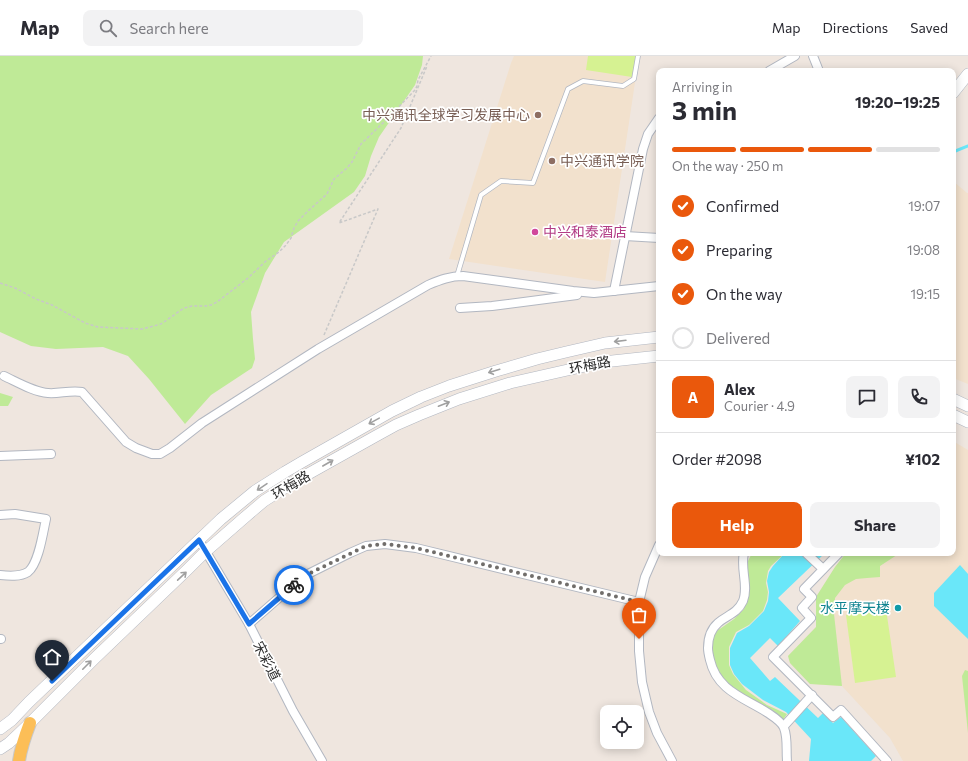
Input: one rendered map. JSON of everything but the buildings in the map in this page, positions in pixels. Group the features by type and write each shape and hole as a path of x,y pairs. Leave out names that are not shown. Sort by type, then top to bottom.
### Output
{"main road":[{"path":"956,89 968,74"},
{"name":"环梅路","path":"0,729 15,717 221,519 255,491 285,472 378,418 421,397 449,386 537,359 605,343 656,337"},
{"name":"环梅路","path":"0,749 9,743 30,723 205,552 275,493 376,436 419,415 479,392 531,378 602,362 656,356"},
{"path":"956,400 968,406"},
{"path":"956,416 968,422"},
{"path":"20,761 24,737 30,723"}],"street":[{"path":"774,68 795,56"},
{"path":"813,56 818,68"},
{"path":"614,291 643,149 648,134 656,122"},
{"path":"625,236 656,238"},
{"path":"4,376 40,392 82,392 126,442 136,448 152,454 160,454 202,423 318,349 428,285 444,278 463,276 573,292 594,293"},
{"path":"460,308 492,306 656,286"},
{"path":"0,456 51,454"},
{"path":"0,515 15,514 46,519 37,557 33,566 28,572 20,575 0,575"},
{"name":"宋彩道","path":"199,540 249,624 293,711 322,761"},
{"path":"249,624 304,576 366,546 385,544 416,548 639,602"},
{"path":"656,551 645,577 639,602 639,651 642,682 649,712 657,733 672,761"},
{"path":"744,556 745,588 743,601 736,612 717,623 710,633 708,649 712,668 723,684 734,694 776,718 784,726 787,761"},
{"path":"809,556 823,569"},
{"path":"836,556 804,589 812,597 802,608 811,618 773,657 833,717 841,710 887,761"},
{"path":"784,726 812,696"}],"lane":[{"path":"457,276 481,195 501,181 533,183 568,89 583,81 622,86 634,79 638,56"}],"path":[{"path":"0,283 15,288 36,299 52,305 85,324 98,327 142,329 152,327 161,324 184,308 192,306 206,306 217,302 248,278 286,245 291,238 298,221 327,194 334,179 352,162 361,144 415,90 418,80 431,57"},
{"path":"318,349 378,209 339,223 401,128 431,57"}],"shaded area":[{"name":"中兴通讯学院","path":"514,56 639,56 605,282 449,259"},
{"path":"956,184 968,193 968,384 956,379"},
{"path":"956,443 968,450 968,761 903,761 890,738 842,686 810,684 790,663 788,656 816,627 816,597 844,556 956,556"}],"green space":[{"path":"0,56 423,56 422,65 415,85 379,137 365,176 354,192 284,242 265,273 251,312 255,359 252,368 211,395 185,424 149,379 128,356 103,347 56,349 31,346 0,332"},
{"path":"588,56 636,56 632,77 586,70"},
{"path":"0,393 13,397 8,406 0,406"},
{"path":"750,556 782,556 768,571 766,583 768,592 767,600 763,611 749,625 736,632 729,647 729,665 733,674 746,690 767,705 787,714 783,720 736,691 721,677 714,666 712,647 714,633 734,619 744,609 748,596 746,565"},
{"path":"844,556 895,556 880,566 880,577 856,579 845,585 835,598 834,614 842,686 810,684 790,663 788,656 816,627 816,597"},
{"path":"886,609 896,677 855,683 846,615"},
{"path":"965,670 968,671 968,733 962,676"}],"water":[{"path":"782,556 822,556 778,598 800,621 778,646 770,638 750,658 770,681 775,677 818,718 823,713 833,723 841,717 876,756 871,761 809,761 811,739 786,712 763,700 742,684 734,674 730,665 730,648 737,633 749,626 764,611 768,601 769,592 767,581 769,572"},
{"path":"960,565 968,574 968,639 934,606 934,593"}],"waterway":[{"path":"956,151 968,146"}],"way so far":[{"path":"294,585 304,576 366,546 385,544 416,548 639,602 639,639"}],"place":[{"name":"中兴通讯全球学习发展中心","path":"538,115"},
{"name":"中兴通讯学院","path":"552,161"},
{"name":"中兴和泰酒店","path":"535,232"},
{"name":"水平摩天楼","path":"898,608"}],"route":[{"path":"52,681 199,540 249,624 294,585"}]}
